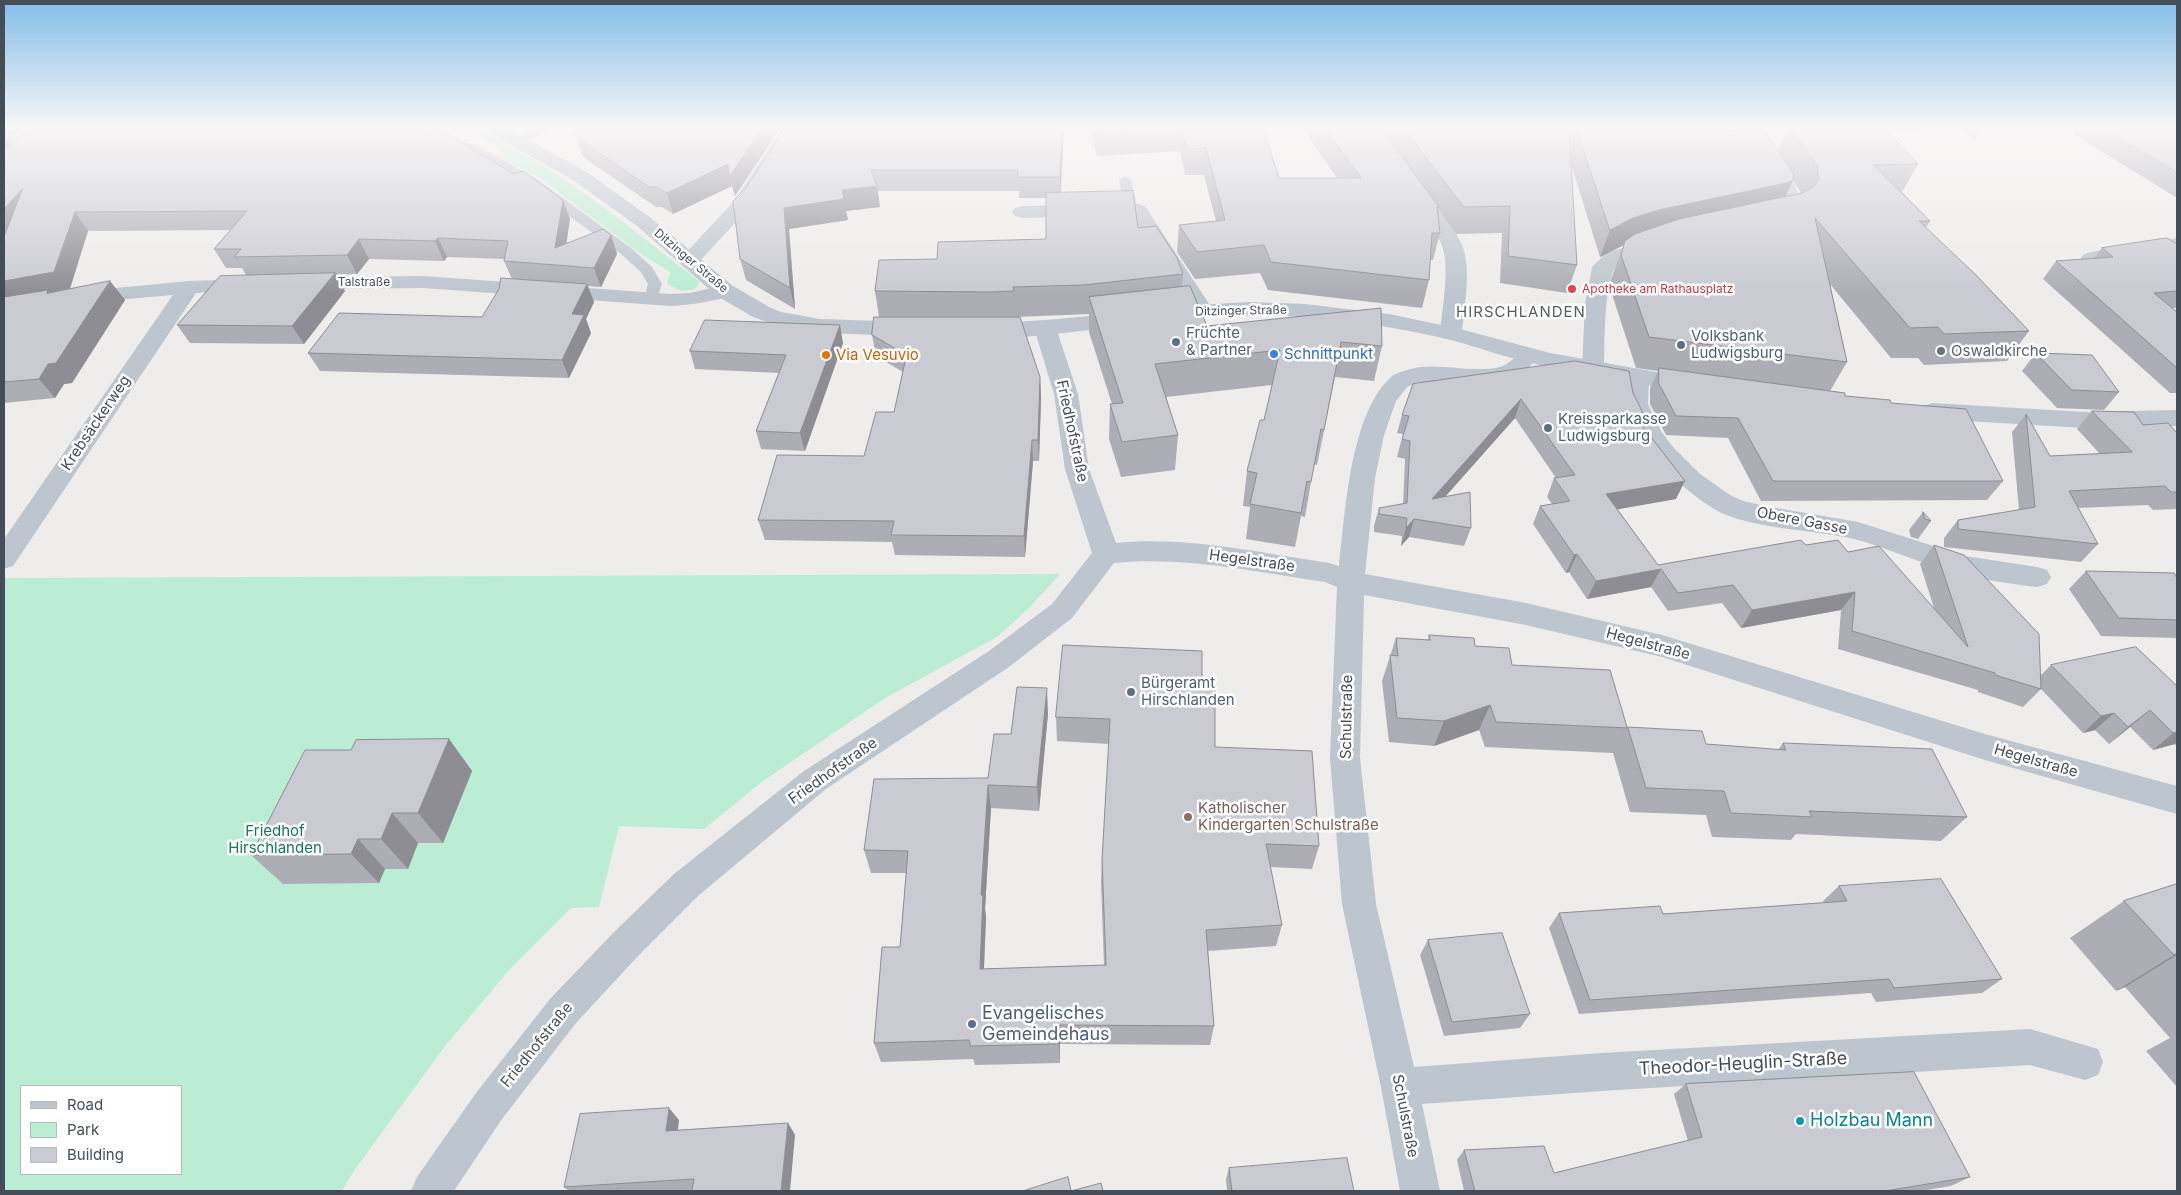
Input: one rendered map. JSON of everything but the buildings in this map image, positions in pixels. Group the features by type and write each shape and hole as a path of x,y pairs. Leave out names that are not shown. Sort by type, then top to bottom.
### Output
{"street":[{"name":"Ditzinger Straße","path":"589,183 644,222 724,291 761,312 793,322 847,328 934,329"},
{"path":"690,260 741,206 758,183"},
{"path":"1408,183 1452,244 1455,258 1451,333"},
{"path":"1752,223 1780,217 1792,211 1793,200 1783,183"},
{"path":"1022,212 1138,210 1202,310"},
{"path":"1593,368 1596,304 1602,267 1613,257 1673,239"},
{"path":"2091,258 2177,244"},
{"name":"Talstraße","path":"58,301 189,286 274,284 424,282 690,299 724,291"},
{"name":"Krebsäckerweg","path":"4,558 189,286"},
{"name":"Ditzinger Straße","path":"962,329 1046,328 1202,310 1286,308 1387,320 1451,333 1528,355 1637,377 1713,388"},
{"name":"Friedhofstraße","path":"431,1191 489,1106 563,1011 626,944 686,885 815,780 999,659 1062,611 1106,554 1077,469 1066,394 1046,328"},
{"name":"Schulstraße","path":"1420,1191 1400,1087 1359,904 1346,768 1351,582 1362,478 1372,435 1385,399 1399,382 1415,375 1490,376 1516,369 1528,355"},
{"name":"Obere Gasse","path":"1637,377 1636,406 1644,425 1658,447 1693,481 1712,495 1734,507 1857,531 1954,563 1994,572 2037,577"},
{"path":"1914,410 2075,420 2140,421 2177,418"},
{"name":"Hegelstraße","path":"1106,554 1145,550 1203,554 1329,573 1351,582 1526,614 1662,646 1985,746 2177,800"},
{"name":"Theodor-Heuglin-Straße","path":"1400,1087 1601,1072 2030,1047 2085,1062"}],"lane":[{"path":"533,183 626,251 647,270 655,284 651,298"},
{"path":"1126,183 1131,210"}],"green space":[{"path":"546,183 569,183 700,282 695,289 682,291 667,284 670,272 638,252"},
{"name":"Friedhof Hirschlanden","path":"1060,574 1030,607 997,637 885,698 763,781 704,829 619,826 599,907 571,908 509,970 445,1046 353,1172 342,1191 4,1191 4,578"}],"place":[{"name":"Apotheke am Rathausplatz","path":"1572,289"},
{"name":"Früchte & Partner","path":"1176,342"},
{"name":"Volksbank Ludwigsburg","path":"1681,345"},
{"name":"Oswaldkirche","path":"1941,351"},
{"name":"Schnittpunkt","path":"1274,354"},
{"name":"Via Vesuvio","path":"826,355"},
{"name":"Kreissparkasse Ludwigsburg","path":"1548,428"},
{"name":"Bürgeramt Hirschlanden","path":"1131,692"},
{"name":"Katholischer Kindergarten Schulstraße","path":"1188,817"},
{"name":"Evangelisches Gemeindehaus","path":"972,1024"},
{"name":"Holzbau Mann","path":"1800,1121"}],"district":[{"name":"HIRSCHLANDEN","path":"1521,312"}]}
